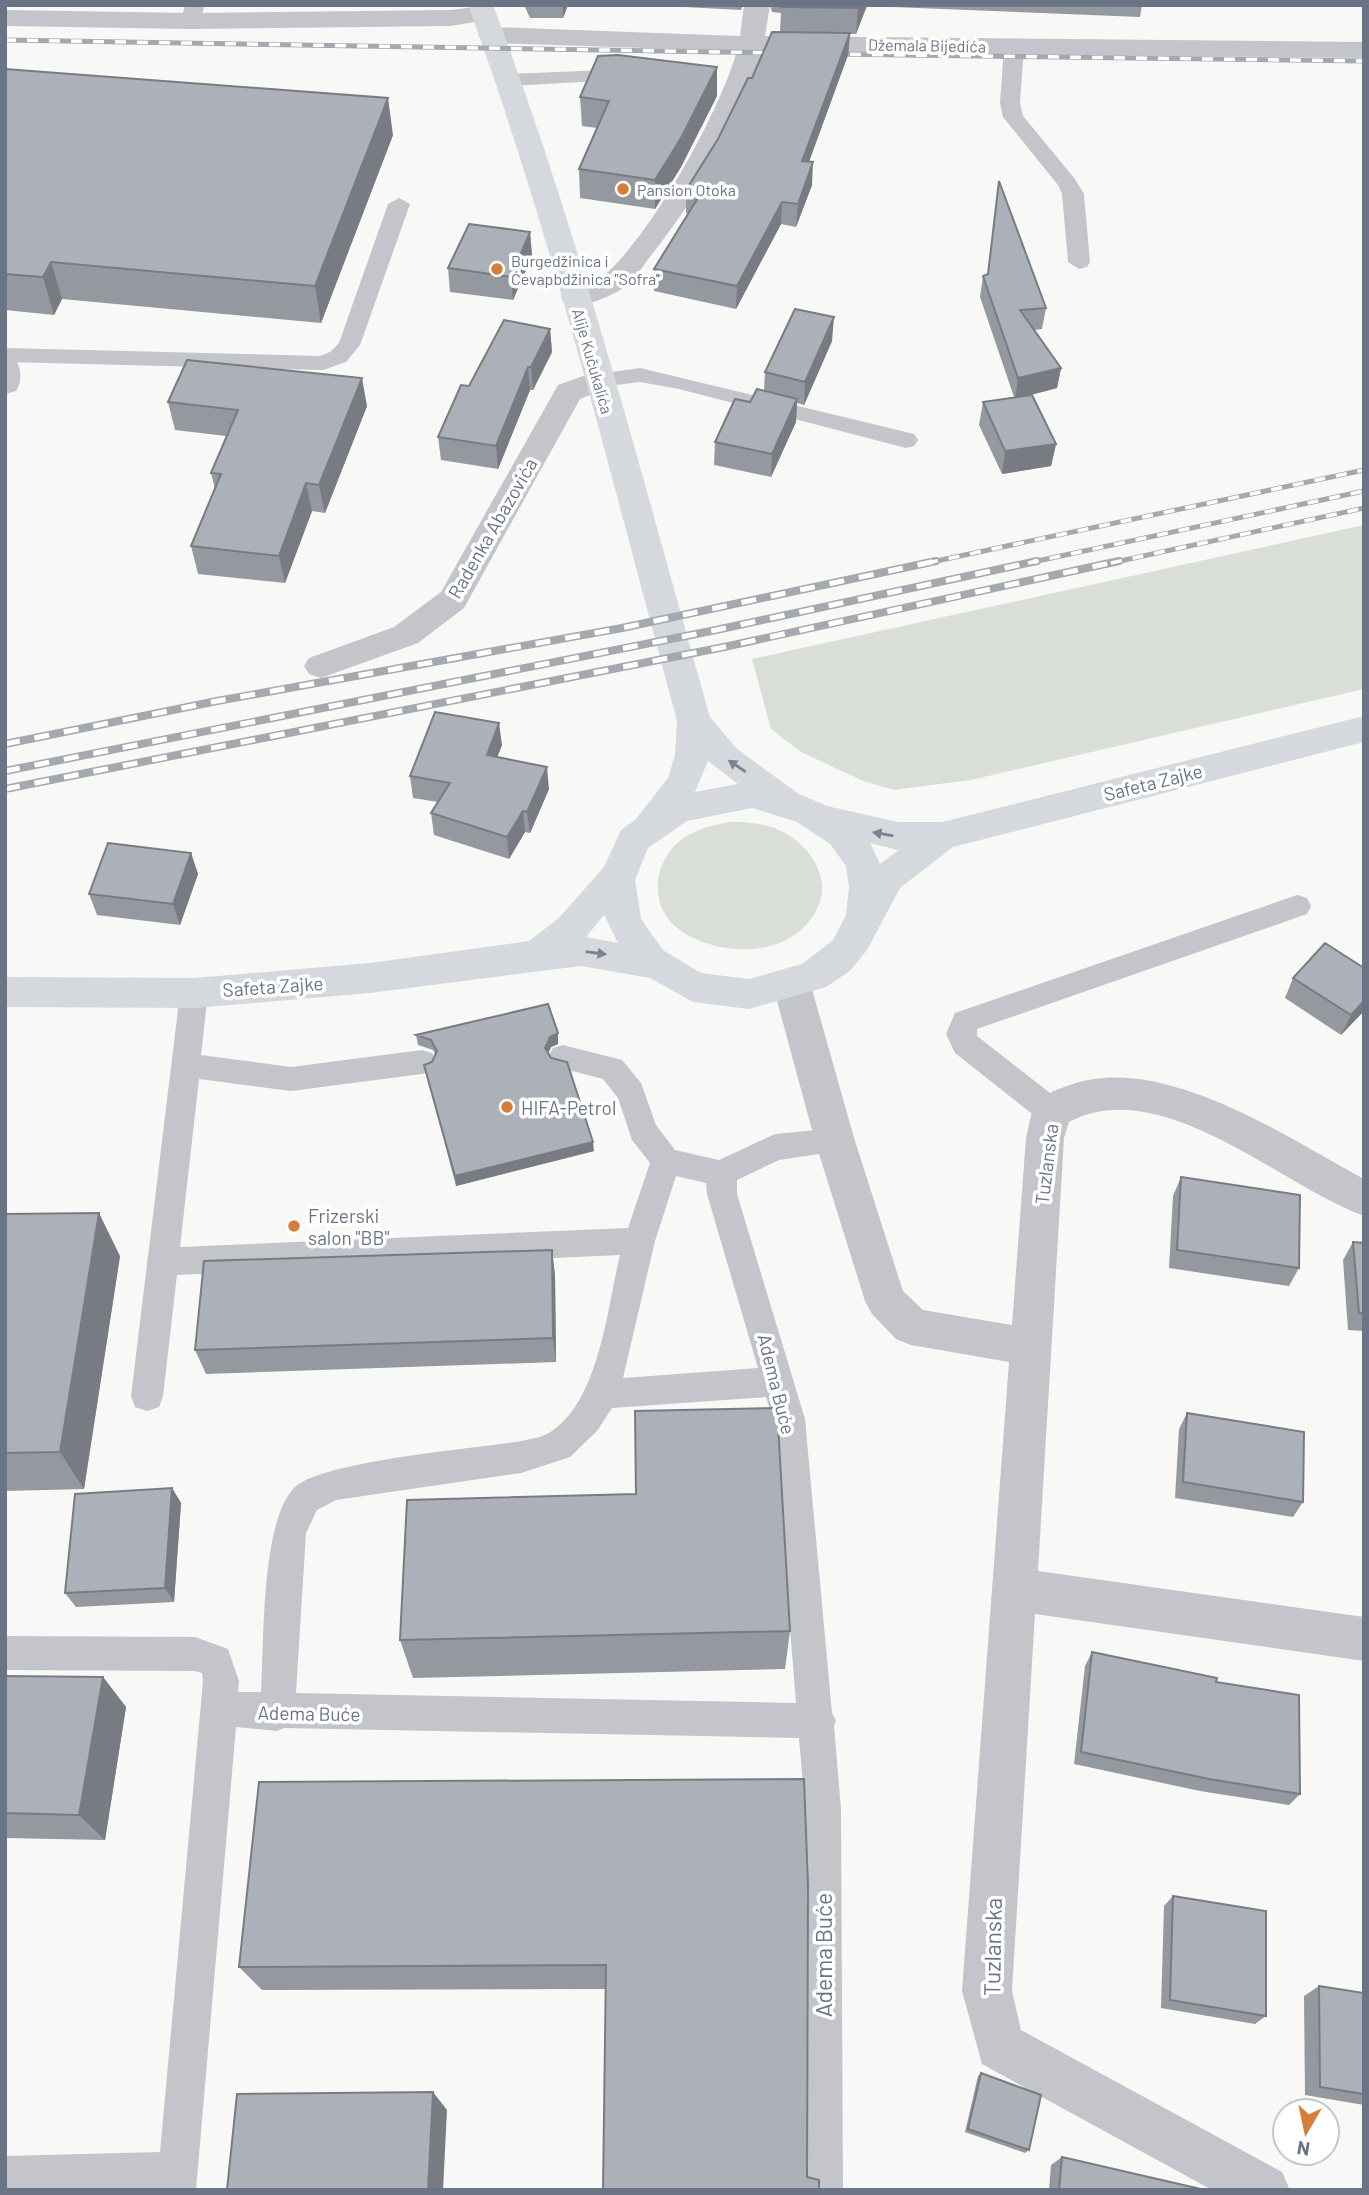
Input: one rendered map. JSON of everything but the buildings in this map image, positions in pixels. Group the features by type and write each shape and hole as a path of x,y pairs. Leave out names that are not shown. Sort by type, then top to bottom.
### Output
{"main road":[{"name":"Alije Kučukalića","path":"485,18 508,80 600,380 694,721 693,763 680,790 651,823"},
{"name":"Alije Kučukalića","path":"694,721 725,758 789,802"},
{"name":"Safeta Zajke","path":"825,820 898,836 942,836 1364,729"},
{"path":"752,795 789,802 825,820 852,845 867,876 868,910 855,941 828,968 792,986 755,993 718,992 682,981 652,964 628,938 616,908 616,877 628,847 651,823 681,806 716,797 752,795"},
{"name":"Safeta Zajke","path":"868,910 887,878 942,836"},
{"name":"Safeta Zajke","path":"539,954 572,928 616,877"},
{"name":"Safeta Zajke","path":"5,992 194,993 370,978 492,963 539,954 581,951 652,964"}],"street":[{"path":"575,298 617,280 661,225 712,140 744,69 757,5"},
{"name":"Džemala Bijedića","path":"5,18 193,13 485,18 751,44 1364,50"},
{"path":"5,366 5,384"},
{"name":"Radenka Abazovića","path":"321,666 406,635 453,600 569,393 600,380"},
{"path":"792,986 835,1141 886,1301 911,1326 961,1337 1030,1346"},
{"name":"Tuzlanska","path":"1264,2190 1000,2046 987,1991 1045,1138 1052,1112 1083,1096 1123,1094 1179,1105 1222,1122 1364,1199"},
{"path":"1014,1590 1364,1639"}],"lane":[{"path":"1014,46 1010,103 1013,117 1068,183 1073,194 1079,262"},
{"path":"508,80 656,74"},
{"path":"5,355 323,363 338,356 349,345 399,204"},
{"path":"600,380 640,375 678,382 906,440"},
{"path":"1052,1112 965,1044 961,1034 965,1021 1297,906"},
{"path":"147,1396 194,993"},
{"path":"563,1057 612,1069 631,1091 643,1131 666,1160 721,1173 775,1147 835,1141"},
{"path":"186,1065 291,1079 422,1062"},
{"path":"277,1713 289,1532 305,1499 332,1485 521,1457 558,1446 585,1420 603,1394 639,1241 666,1160"},
{"name":"Adema Buće","path":"721,1173 727,1214 789,1419 818,1721 823,1809 822,2190"},
{"path":"162,1262 639,1241"},
{"path":"603,1394 779,1381"},
{"path":"5,1653 195,1654 216,1661 221,1681 177,2181 5,2176"},
{"name":"Adema Buće","path":"220,1709 277,1713 818,1721"}],"shaded area":[{"path":"1364,525 1364,689 971,780 893,790 861,780 801,752 771,729 752,659"},
{"path":"730,822 775,828 791,837 809,853 820,875 821,898 817,909 806,925 791,937 774,945 755,949 716,946 681,931 663,910 658,884 660,870 674,846 696,831"}],"railway":[{"path":"5,40 783,53"},
{"path":"828,54 1364,61"},
{"path":"927,563 1364,470"},
{"path":"1028,563 1364,491"},
{"path":"1111,563 1364,508"},
{"path":"5,744 217,701 622,628 936,561"},
{"path":"5,771 716,630 1037,561"},
{"path":"5,789 724,647 1119,561"}],"place":[{"name":"Pansion Otoka","path":"623,189"},
{"name":"Burgedžinica i Ćevapbdžinica \"Sofra\"","path":"497,269"},
{"name":"HIFA-Petrol","path":"507,1107"},
{"name":"Frizerski salon \"BB\"","path":"294,1226"}]}
